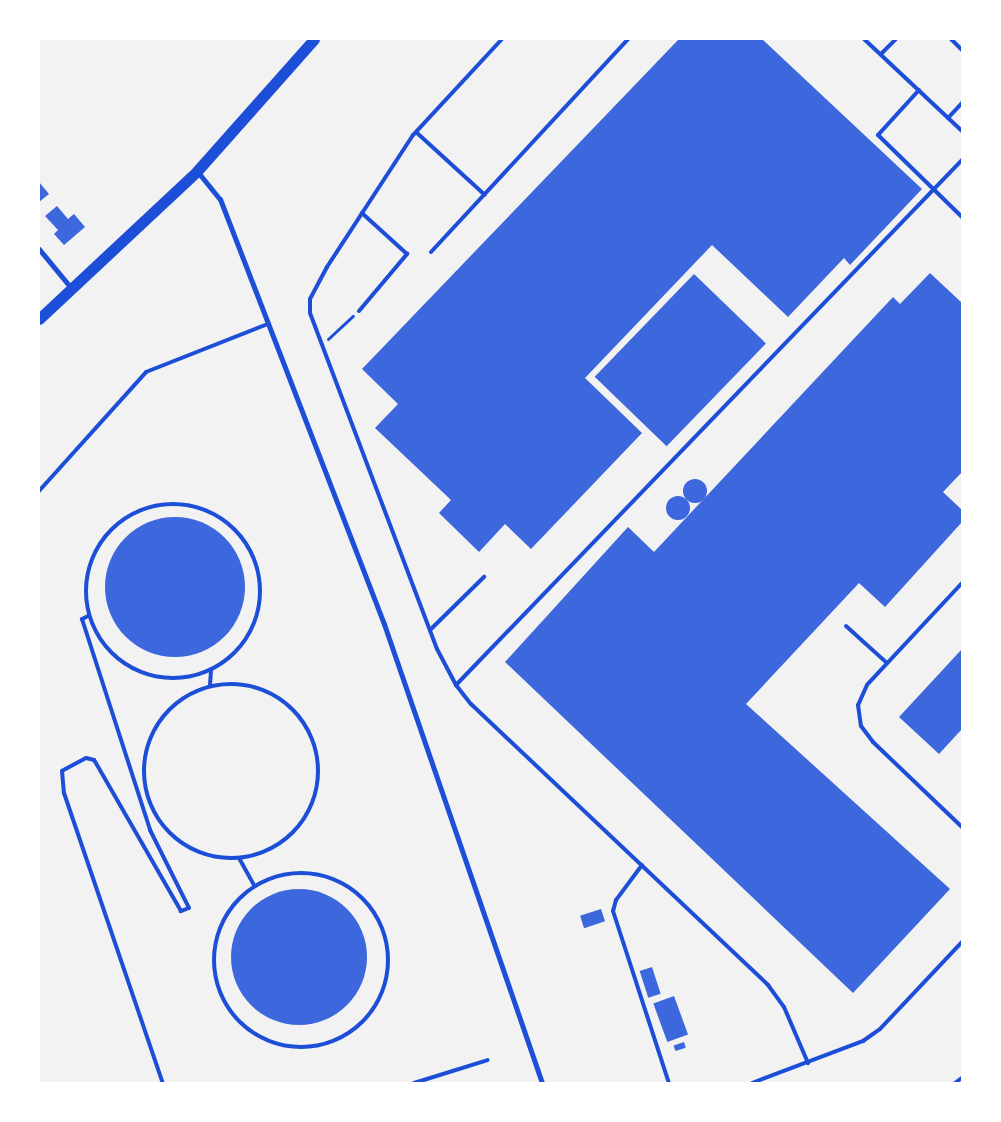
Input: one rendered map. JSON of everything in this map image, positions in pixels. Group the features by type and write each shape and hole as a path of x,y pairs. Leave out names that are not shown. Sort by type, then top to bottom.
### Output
{"main road":[{"path":"39,319 197,170 314,39"}],"street":[{"path":"197,170 220,199 384,624 542,1083"},
{"path":"39,250 72,289"}],"lane":[{"path":"502,39 416,132 362,213 310,299 310,313 430,630 456,685 471,704 768,985 784,1007 808,1063"},
{"path":"432,252 628,39"},
{"path":"864,39 962,131"},
{"path":"881,54 896,39"},
{"path":"951,39 962,50"},
{"path":"919,90 878,135 962,217"},
{"path":"948,118 962,103"},
{"path":"416,132 485,195"},
{"path":"456,685 962,160"},
{"path":"359,311 407,254 362,213"},
{"path":"39,491 146,372 268,324"},
{"path":"180,504 207,510 231,524 249,545 259,571 261,598 254,628 236,653 211,671 182,679 144,674 124,664 102,643 88,616 85,585 91,558 106,535 127,516 152,506 180,504"},
{"path":"430,630 484,577"},
{"path":"962,584 867,685 858,705 861,726 962,827"},
{"path":"88,616 82,619 150,830 189,908 181,911 94,760 86,758 62,771 64,793 163,1083"},
{"path":"846,626 887,663"},
{"path":"210,685 211,671"},
{"path":"237,683 264,689 288,704 306,725 316,750 319,778 311,808 294,832 269,850 239,858 209,856 181,844 159,822 146,795 142,765 149,738 163,714 184,696 210,685 237,683"},
{"path":"140,798 146,795"},
{"path":"239,858 254,885"},
{"path":"642,865 616,900 613,911 669,1083"},
{"path":"307,872 334,879 350,888 376,914 387,940 389,967 381,997 364,1022 339,1040 309,1048 279,1046 251,1033 229,1012 216,984 212,954 224,919 233,903 254,885 280,874 307,872"},
{"path":"752,1083 863,1041 880,1029 962,942"},
{"path":"414,1083 488,1060"},
{"path":"955,1083 962,1078"}],"path":[{"path":"322,344 359,311"}],"building":[{"path":"679,39 762,39 922,189 850,265 844,258 788,317 712,245 585,378 642,433 531,549 505,524 479,552 439,513 451,500 375,428 398,404 362,369"},
{"path":"39,182 49,194 39,202"},
{"path":"57,206 68,219 74,214 85,227 64,245 54,234 58,230 45,216"},
{"path":"930,273 962,303 962,472 943,492 962,510 962,522 885,607 859,583 746,704 950,889 853,993 505,662 628,527 654,552 893,297 900,304"},
{"path":"694,274 766,343 667,446 595,377"},
{"path":"695,479 703,483 707,491 703,499 695,503 687,499 683,491 687,483"},
{"path":"678,496 683,497 689,503 689,513 683,519 678,520 673,519 667,513 666,508 667,503 673,497"},
{"path":"175,517 202,523 214,529 224,538 233,548 239,560 245,587 239,614 233,626 224,636 214,645 202,651 175,657 148,651 136,645 126,636 117,626 111,614 105,587 111,560 117,548 126,538 136,529 148,523"},
{"path":"962,649 962,729 939,754 899,717"},
{"path":"299,889 325,894 347,909 362,931 367,957 362,983 347,1005 325,1020 299,1025 273,1020 251,1005 236,983 231,957 236,931 251,909 273,894"},
{"path":"601,909 605,921 584,928 580,916"},
{"path":"652,967 661,994 648,998 640,971"},
{"path":"674,996 688,1035 667,1042 653,1004"},
{"path":"684,1042 686,1048 675,1051 674,1045"}]}
